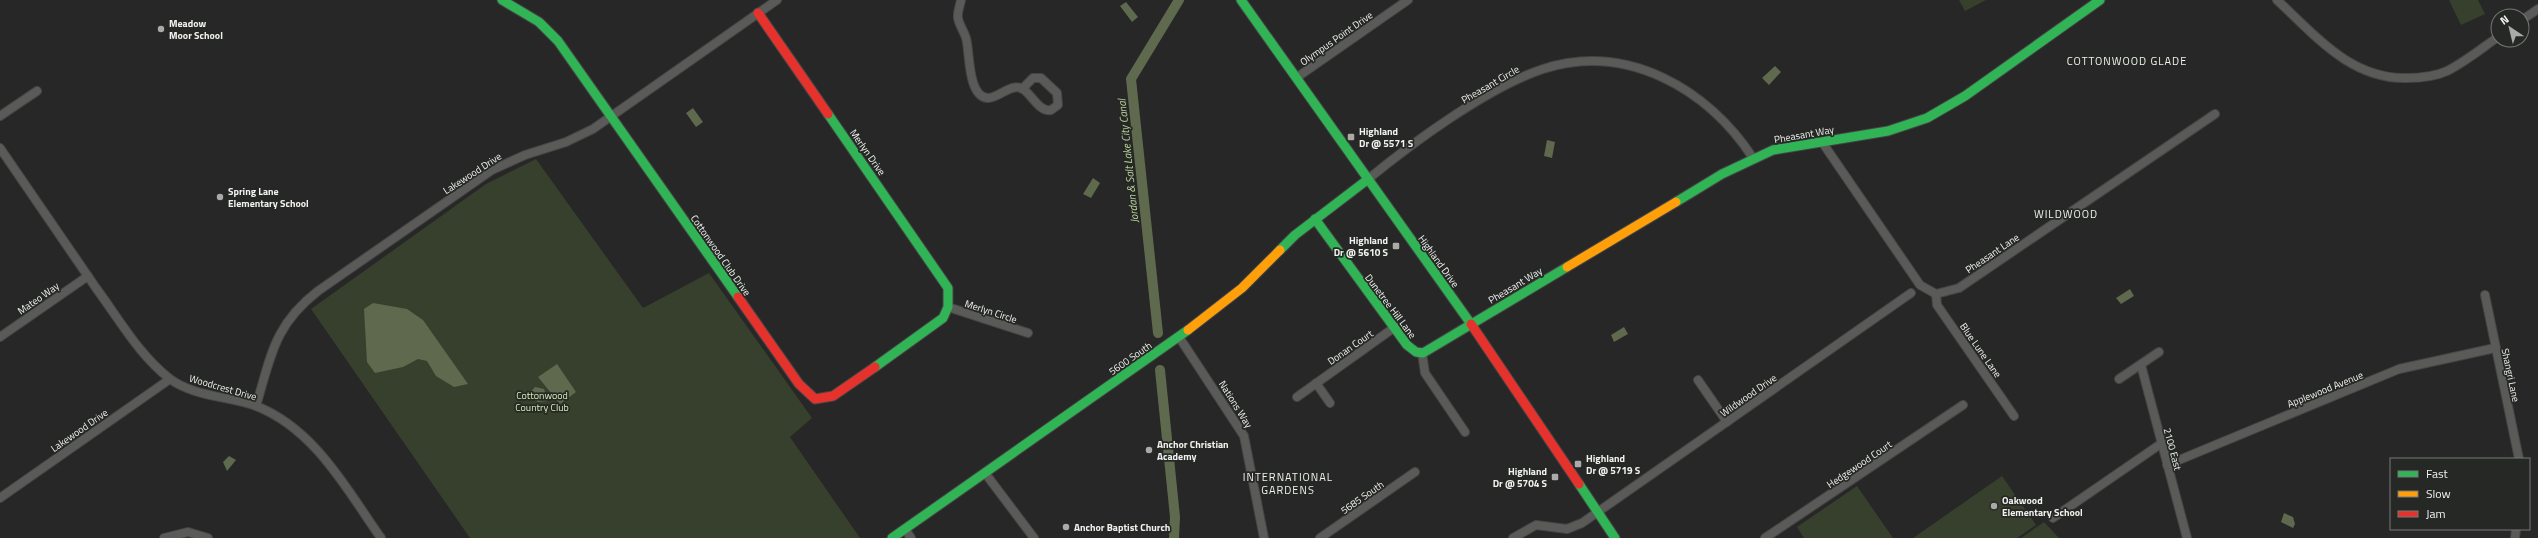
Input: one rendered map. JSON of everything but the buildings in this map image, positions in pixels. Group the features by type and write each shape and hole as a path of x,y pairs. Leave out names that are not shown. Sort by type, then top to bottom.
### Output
{"street":[{"name":"Lakewood Drive","path":"256,406 274,344 292,315 308,298 492,170 514,159 575,138 611,117 777,0"},
{"path":"961,0 959,21 966,38 969,69 979,93 988,98 1014,88 1022,89 1044,109 1051,110 1058,105 1057,93 1041,78 1033,78 1022,89"},
{"name":"Highland Drive","path":"1240,0 1470,324 1616,538"},
{"name":"Olympus Point Drive","path":"1296,78 1408,0"},
{"name":"Pheasant Way","path":"1470,324 1722,174 1753,158 1783,148 1901,128 1939,112 2100,0"},
{"path":"2277,0 2345,61 2370,73 2392,78 2412,78 2441,73 2455,67 2490,43"},
{"name":"Cottonwood Club Drive","path":"507,1 548,30 799,384 815,399 833,396 847,387 936,325 948,307"},
{"name":"Merlyn Drive","path":"758,14 942,276 948,288 948,307"},
{"name":"Pheasant Circle","path":"1367,180 1405,150 1511,82 1554,66 1590,62 1640,70 1684,88 1727,124 1753,158"},
{"path":"0,116 37,91"},
{"name":"Pheasant Lane","path":"1936,294 1959,288 2215,114"},
{"path":"1822,142 1920,285 1936,294"},
{"name":"Woodcrest Drive","path":"0,148 139,348 170,378 197,392 256,406 292,428 317,449 381,538"},
{"name":"5600 South","path":"892,538 1179,338 1228,301 1285,244 1315,219 1367,180"},
{"name":"Dunetree Hill Lane","path":"1315,219 1370,298 1409,347 1422,353"},
{"name":"Mateo Way","path":"0,338 88,276"},
{"name":"Wildwood Drive","path":"1513,538 1536,525 1572,528 1911,293"},
{"name":"Blue Lune Lane","path":"1936,294 1937,305 2014,416"},
{"name":"Shangri Lane","path":"2485,295 2519,458"},
{"name":"Merlyn Circle","path":"948,307 1028,333"},
{"path":"1466,432 1424,373 1422,353 1470,324"},
{"name":"Donan Court","path":"1297,397 1395,328"},
{"name":"Nations Way","path":"1179,338 1244,436 1264,538"},
{"name":"Applewood Avenue","path":"2167,465 2398,369 2495,348"},
{"path":"2119,379 2159,352"},
{"name":"2100 East","path":"2141,365 2187,538"},
{"name":"Lakewood Drive","path":"0,498 170,378"},
{"path":"1698,380 1727,422"},
{"path":"1316,383 1330,403"},
{"name":"Hedgewood Court","path":"1765,538 1964,405"},
{"path":"2053,518 2162,443"},
{"name":"5685 South","path":"1320,538 1416,472"},
{"path":"985,473 1034,538"},
{"path":"905,529 911,538"},
{"path":"164,538 188,532 208,538"}],"green space":[{"path":"1959,0 1986,0 1965,11"},
{"path":"2449,0 2478,0 2485,14 2461,25"},
{"name":"Cottonwood Country Club","path":"536,159 643,308 709,273 812,418 790,437 860,538 470,538 311,309 486,184"},
{"name":"Oakwood Elementary School","path":"2002,476 2036,525 2017,538 1913,538"},
{"path":"1857,486 1893,538 1804,538 1797,527"},
{"path":"2044,522 2059,538 2021,538"}],"shaded area":[{"path":"1126,2 1138,17 1132,22 1120,6"},
{"path":"1775,66 1781,72 1769,85 1762,78"},
{"path":"693,108 703,122 696,127 686,113"},
{"path":"1547,140 1555,142 1552,158 1544,156"},
{"path":"1093,178 1100,183 1091,198 1083,194"},
{"path":"2130,289 2134,296 2121,304 2116,298"},
{"path":"373,303 407,309 423,320 468,384 454,387 436,376 427,361 418,359 403,367 375,373 367,362 364,309"},
{"path":"1624,327 1628,334 1614,342 1611,335"},
{"path":"557,364 576,392 560,404 538,377"},
{"path":"535,387 544,389 548,401 538,402 527,396"},
{"path":"229,456 236,460 227,471 223,462"},
{"path":"2284,513 2293,517 2295,524 2293,528 2281,522"}],"waterway":[{"name":"Jordan & Salt Lake City Canal","path":"1158,333 1131,79 1179,0"},
{"name":"Jordan & Salt Lake City Canal","path":"1160,370 1175,517 1174,538"}],"traffic: fast":[{"path":"502,0 539,22 558,41 738,297"},
{"path":"1241,0 1471,324"},
{"path":"1676,202 1722,174 1773,150 1888,131 1927,118 1965,96 2100,0"},
{"path":"828,114 948,288 948,307 943,318 875,367"},
{"path":"1280,250 1295,235 1367,180"},
{"path":"1315,219 1407,345 1416,352 1423,353 1567,267"},
{"path":"892,538 1188,330"},
{"path":"1579,484 1615,538"}],"traffic: slow":[{"path":"1567,267 1676,202"},
{"path":"1188,330 1242,288 1280,250"}],"traffic: jam":[{"path":"758,13 828,114"},
{"path":"738,297 799,384 815,399 833,396 875,367"},
{"path":"1471,324 1579,484"}],"place":[{"name":"Meadow Moor School","path":"161,29"},
{"name":"Highland Dr @ 5571 S","path":"1351,137"},
{"name":"Spring Lane Elementary School","path":"220,197"},
{"name":"Highland Dr @ 5610 S","path":"1396,246"},
{"name":"Anchor Christian Academy","path":"1149,450"},
{"name":"Highland Dr @ 5719 S","path":"1578,464"},
{"name":"Highland Dr @ 5704 S","path":"1555,477"},
{"name":"Oakwood Elementary School","path":"1994,506"},
{"name":"Anchor Baptist Church","path":"1066,527"}],"district":[{"name":"COTTONWOOD GLADE","path":"2127,61"},
{"name":"WILDWOOD","path":"2066,214"},
{"name":"INTERNATIONAL GARDENS","path":"1288,483"}]}
